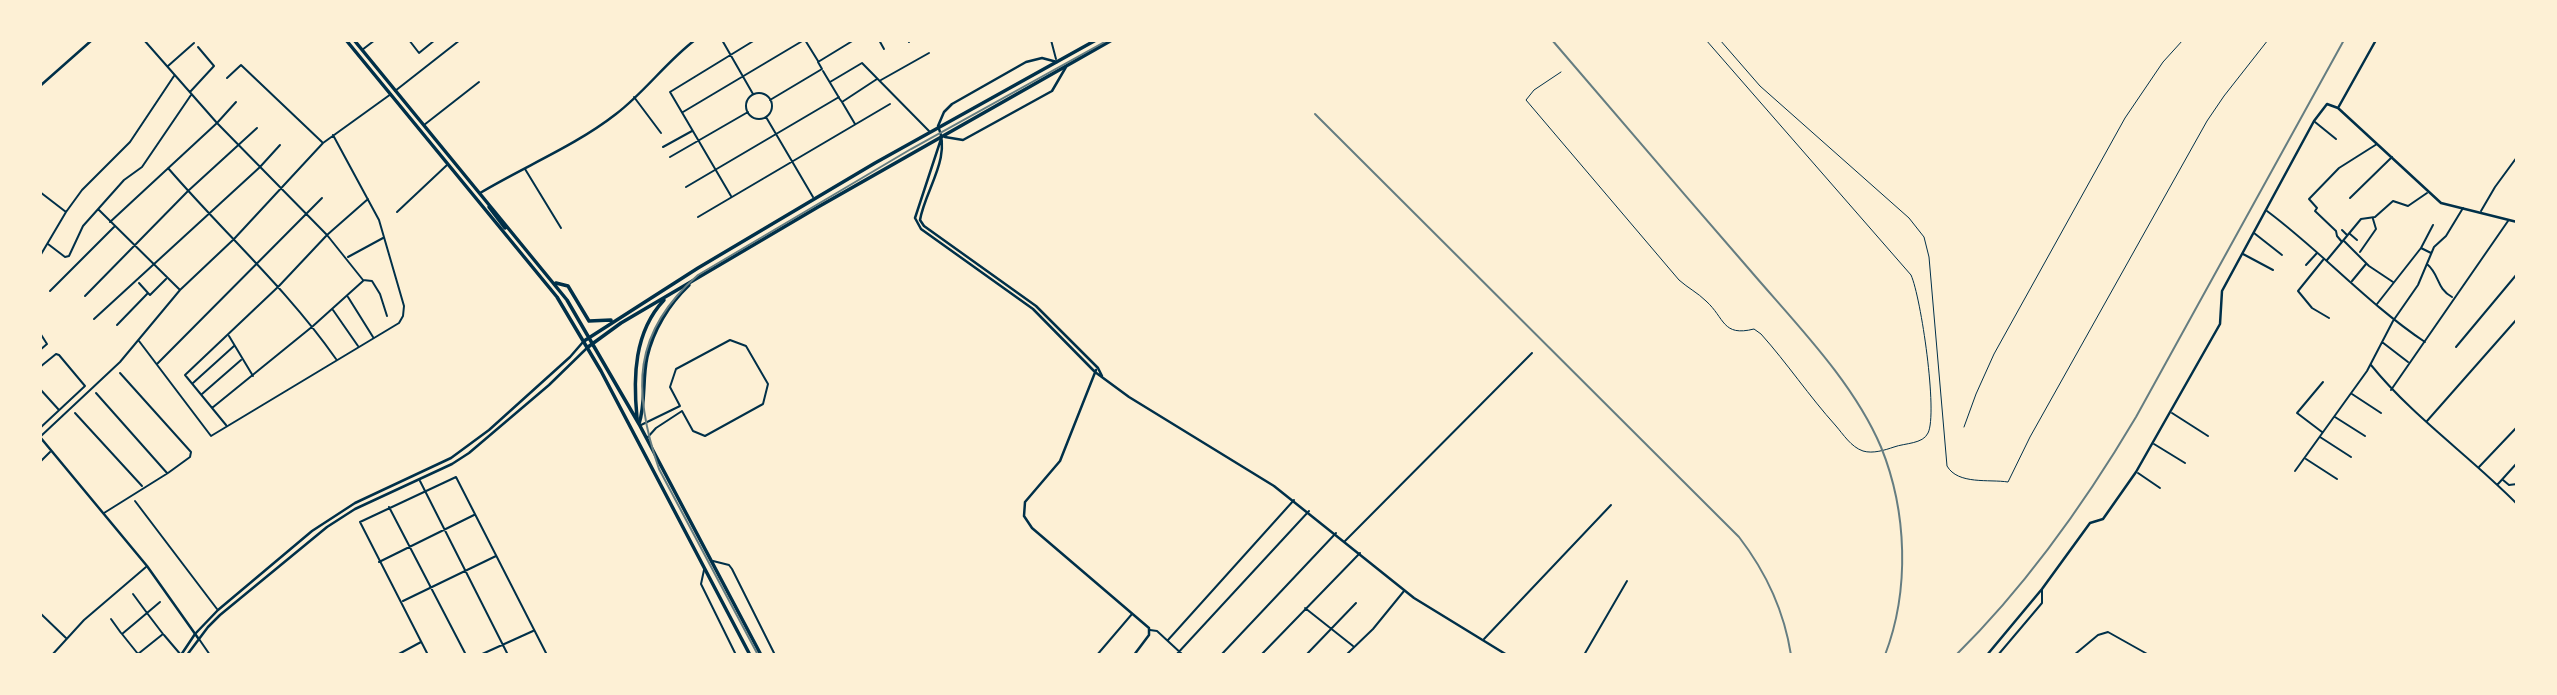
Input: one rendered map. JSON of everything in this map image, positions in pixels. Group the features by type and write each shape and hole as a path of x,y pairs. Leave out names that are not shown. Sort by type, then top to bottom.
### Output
{"main road":[{"path":"346,40 424,125 555,283 590,336 639,423 761,655"},
{"path":"354,40 447,164 557,297 588,347 751,655"},
{"path":"584,341 613,320 929,131 1096,40"},
{"path":"588,347 752,246 1112,40"},
{"path":"485,199 505,228"},
{"path":"748,238 752,246"},
{"path":"738,244 742,252"},
{"path":"639,423 644,408 647,357 663,316 676,297 693,281"},
{"path":"555,283 568,286 589,321 613,320"},
{"path":"639,423 635,387 638,350 654,312 668,296"}],"street":[{"path":"40,85 92,40"},
{"path":"144,40 217,123 327,235 363,280 372,281 387,316"},
{"path":"362,50 375,40"},
{"path":"409,40 419,53 435,40"},
{"path":"210,655 147,566 40,437 120,362 180,289 234,239 323,142 393,93 460,40"},
{"path":"480,193 610,118 695,40"},
{"path":"722,40 753,94"},
{"path":"732,197 670,92 755,40"},
{"path":"682,113 804,40 855,124"},
{"path":"818,62 854,40"},
{"path":"879,40 884,50"},
{"path":"1051,40 1058,62"},
{"path":"2338,108 2375,40"},
{"path":"167,67 194,43"},
{"path":"48,244 65,257 72,251 83,226 124,180 142,167 191,94 214,66 198,47"},
{"path":"842,102 929,53"},
{"path":"1058,62 1042,58 1026,62 952,104 944,112 938,127 942,136 942,152 921,215 921,223 1036,306 1098,368 1102,376"},
{"path":"830,82 862,63 929,131"},
{"path":"227,78 241,65 323,142"},
{"path":"942,136 963,140 1052,91 1066,67"},
{"path":"770,100 822,69"},
{"path":"40,256 82,190 130,142 175,75"},
{"path":"424,125 479,82"},
{"path":"763,93 770,100 772,108 766,117 755,118 748,112 747,101 753,94 763,93"},
{"path":"634,97 661,133"},
{"path":"687,187 839,97"},
{"path":"110,222 217,123 236,102"},
{"path":"698,217 890,104"},
{"path":"1987,655 2042,589 2090,523 2103,519 2136,472 2172,413 2220,324 2222,291 2314,121 2327,104 2338,108 2441,203 2517,222"},
{"path":"670,157 748,112"},
{"path":"766,117 814,199"},
{"path":"2314,121 2336,139"},
{"path":"85,296 188,191 257,128"},
{"path":"663,147 693,130"},
{"path":"138,340 211,436 399,323 404,312 379,220 332,134"},
{"path":"942,136 915,222 924,232 1033,309 1095,372 1129,397 1269,482 1414,598 1507,655"},
{"path":"2378,144 2339,167 2309,199 2317,208 2315,211 2336,231 2337,236 2367,263 2394,282"},
{"path":"94,319 154,267 280,145"},
{"path":"2350,198 2392,157"},
{"path":"2480,212 2517,157"},
{"path":"397,212 447,164"},
{"path":"168,168 279,286 337,360"},
{"path":"525,168 561,228"},
{"path":"40,192 66,212"},
{"path":"2329,318 2312,308 2298,291 2361,219 2373,217 2393,201 2408,206 2429,192"},
{"path":"156,365 322,198"},
{"path":"227,425 185,376 368,198"},
{"path":"2295,471 2370,365 2393,321 2418,285 2434,247 2446,236 2464,208"},
{"path":"98,209 154,267 180,289"},
{"path":"2266,210 2352,282 2393,321 2425,342"},
{"path":"2359,253 2376,229 2373,217"},
{"path":"2391,390 2509,220"},
{"path":"2376,305 2421,248 2433,225"},
{"path":"50,291 115,226"},
{"path":"2342,230 2357,240"},
{"path":"2253,233 2282,255"},
{"path":"346,258 384,237"},
{"path":"2421,248 2431,253"},
{"path":"2242,253 2273,270"},
{"path":"2306,265 2317,253"},
{"path":"2352,282 2367,263"},
{"path":"2426,263 2436,272 2440,288 2454,298"},
{"path":"2456,347 2517,274"},
{"path":"117,325 167,278"},
{"path":"212,408 313,326 363,280"},
{"path":"137,282 148,293"},
{"path":"347,295 374,338"},
{"path":"332,309 358,347"},
{"path":"2427,422 2517,319"},
{"path":"40,333 47,344 40,350"},
{"path":"228,335 253,376"},
{"path":"730,340 747,345 768,384 763,404 705,436 693,432 680,406 670,387 676,369 730,340"},
{"path":"133,594 181,655 195,634 218,610 312,531 451,458 489,430 570,357 584,341"},
{"path":"2382,342 2409,363"},
{"path":"192,384 234,346"},
{"path":"187,655 220,615 306,543 363,502 452,464 497,432 588,347"},
{"path":"1345,541 1532,354"},
{"path":"40,367 55,355 59,355 84,383 84,389 40,428"},
{"path":"201,395 241,360"},
{"path":"2370,365 2391,390 2479,467 2516,504"},
{"path":"1098,368 1060,461 1028,498 1023,512 1025,520 1149,630 1157,631 1183,655"},
{"path":"103,513 168,473 190,457 191,452 120,373"},
{"path":"2323,382 2297,413 2323,433"},
{"path":"40,389 60,411"},
{"path":"96,393 168,473"},
{"path":"2351,393 2381,414"},
{"path":"639,423 653,421 680,406"},
{"path":"646,439 656,428 682,411"},
{"path":"75,413 142,487"},
{"path":"2172,413 2208,436"},
{"path":"2335,416 2365,436"},
{"path":"653,421 656,428"},
{"path":"2479,467 2517,427"},
{"path":"2320,437 2351,457"},
{"path":"2153,443 2185,463"},
{"path":"40,462 51,451"},
{"path":"451,458 452,464"},
{"path":"2305,458 2337,479"},
{"path":"2497,485 2517,463"},
{"path":"2136,472 2160,488"},
{"path":"428,655 360,522 424,488 456,477 547,655"},
{"path":"419,478 508,655"},
{"path":"2502,480 2510,485 2517,484"},
{"path":"1168,640 1294,500"},
{"path":"135,501 218,610"},
{"path":"1483,640 1611,505"},
{"path":"389,507 466,655"},
{"path":"1176,655 1309,512"},
{"path":"379,562 475,514"},
{"path":"1221,655 1336,533"},
{"path":"1261,655 1360,553"},
{"path":"403,602 496,556"},
{"path":"712,560 729,565 732,569 775,655"},
{"path":"52,655 84,620 147,566"},
{"path":"705,567 701,584 736,655"},
{"path":"1584,655 1627,581"},
{"path":"1998,655 2042,603 2042,589"},
{"path":"1346,655 1373,629 1405,590"},
{"path":"121,634 160,602"},
{"path":"1306,655 1356,603"},
{"path":"1305,608 1354,646"},
{"path":"40,613 67,638"},
{"path":"1097,655 1133,614"},
{"path":"40,624 45,618"},
{"path":"111,619 138,655 163,634"},
{"path":"480,655 535,630"},
{"path":"1133,655 1148,638 1149,630"},
{"path":"2074,655 2098,635 2108,632 2149,655"},
{"path":"397,655 422,642"}],"lane":[{"path":"1561,72 1534,90 1526,100 1679,280 1706,301 1732,331 1754,329 1761,334 1806,393 1852,444 1864,452 1876,452 1921,441 1928,434 1931,419 1917,288 1911,275 1706,40"},
{"path":"1720,40 1760,86 1909,218 1921,232 1929,257 1947,466 1951,472 1963,479 2008,482 2030,437 2207,121 2268,40"},
{"path":"1964,427 1994,354 2125,118 2157,70 2183,40"}],"railway":[{"path":"758,655 659,469 650,441 642,388 644,364 660,318 698,275 911,149 1108,40"},
{"path":"1552,40 1822,354 1869,423 1890,472 1896,497 1902,551 1899,604 1885,655"},
{"path":"1956,655 2007,600 2054,542 2117,449 2344,40"},
{"path":"1315,114 1739,537 1758,564 1779,607 1791,655"}]}
